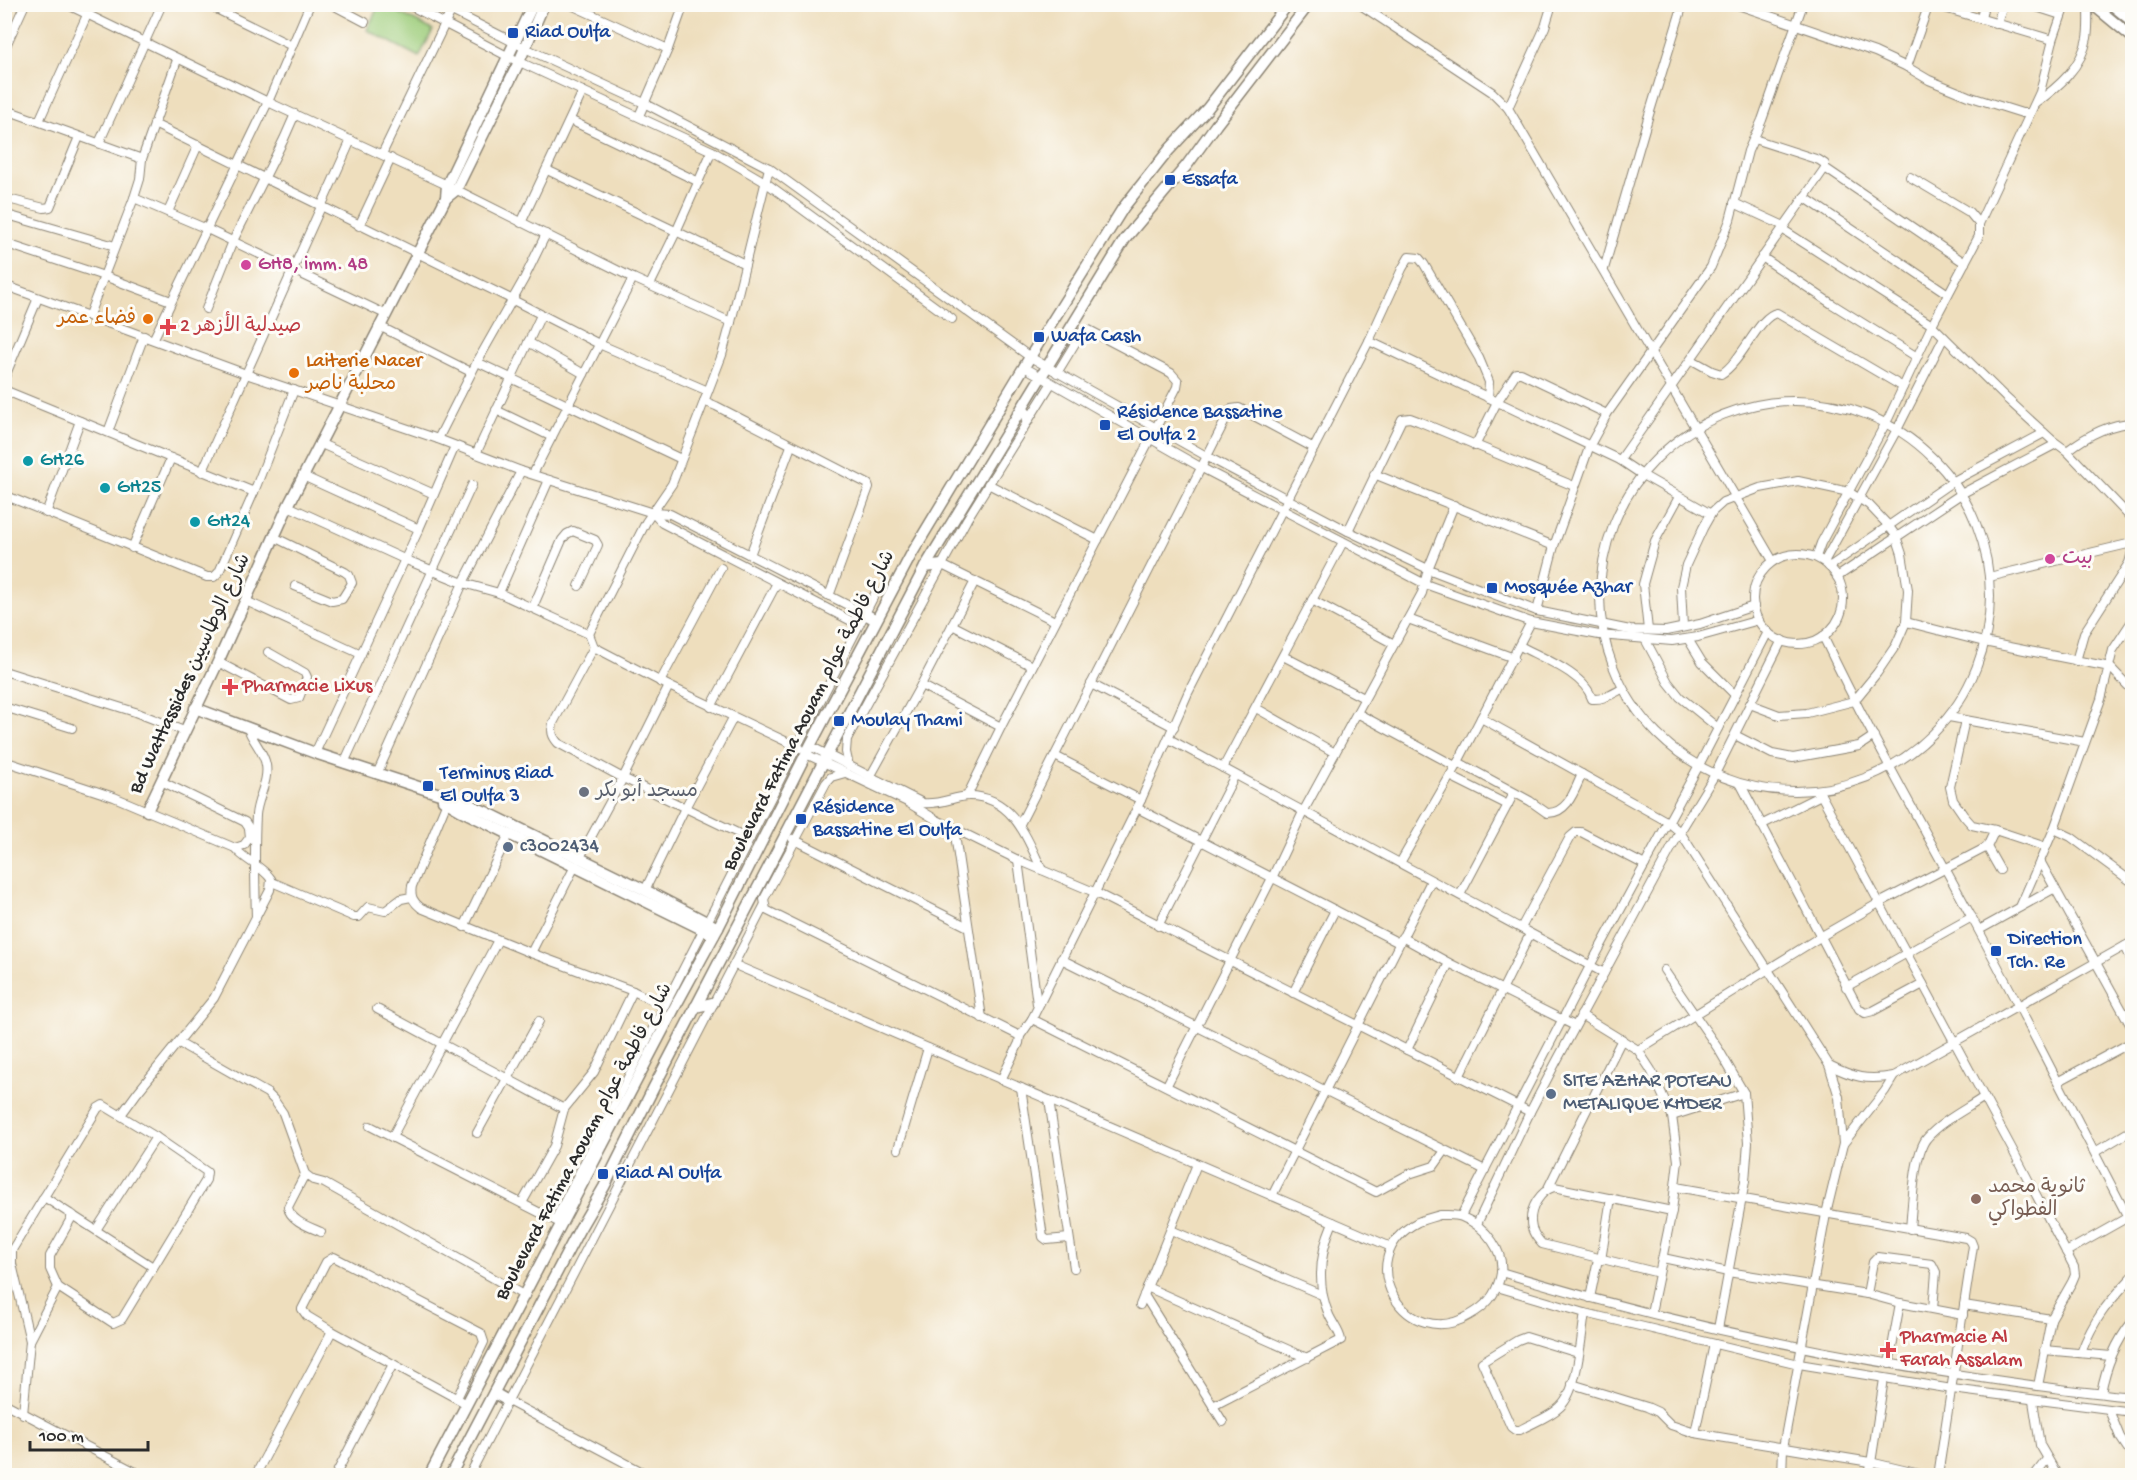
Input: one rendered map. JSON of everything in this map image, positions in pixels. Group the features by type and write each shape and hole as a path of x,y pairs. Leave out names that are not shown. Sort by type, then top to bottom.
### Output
{"main road":[{"name":"Bd Wattassides شارع الوطاسيين","path":"520,46 533,4"},
{"name":"Bd Wattassides شارع الوطاسيين","path":"147,811 218,662 288,506 446,198 520,46 544,4"},
{"name":"Boulevard Fatima Aouam شارع فاطمة عوام","path":"429,1476 525,1296 558,1222 716,932 805,749 911,555 1123,208 1169,150 1207,109 1288,4"},
{"path":"1053,370 1097,283 1132,229 1187,165 1309,4"},
{"path":"2090,4 2133,36"},
{"path":"2111,4 2133,21"},
{"name":"Boulevard Fatima Aouam شارع فاطمة عوام","path":"450,1476 604,1187 695,1007 791,838 826,759 904,605 1022,408 1053,370"},
{"path":"1022,408 1027,422"},
{"path":"925,567 942,565"},
{"path":"865,614 876,620"},
{"path":"195,708 315,753 436,794 510,834 645,890 705,926"},
{"path":"448,800 486,812 577,862 716,932"},
{"path":"695,1007 713,1003"},
{"path":"494,1393 508,1401"}],"street":[{"path":"4,50 25,4"},
{"path":"66,4 177,60 391,158 633,278 731,322"},
{"path":"39,121 92,4"},
{"path":"99,142 162,4"},
{"path":"206,4 292,46"},
{"path":"154,338 268,102 310,4"},
{"path":"331,4 365,22"},
{"path":"407,4 514,59 712,151 765,182 952,319"},
{"path":"438,4 520,46 644,103 769,168 1030,357 1208,457 1348,531 1428,569 1537,611 1630,630 1666,631 1722,618 1754,606"},
{"path":"569,4 668,49"},
{"path":"639,116 668,49 684,4"},
{"path":"1359,4 1492,92 1508,108 1773,561"},
{"path":"1508,108 1545,27 1552,4"},
{"path":"1604,269 1647,118 1683,4"},
{"path":"1735,4 1858,45 1907,67 1929,80 1968,96 2022,113 2029,113"},
{"path":"1537,611 1554,546 1590,446 1607,414 1711,267 1734,203 1748,151 1803,4"},
{"path":"1907,67 1930,4 2053,40"},
{"path":"1981,19 1984,4"},
{"path":"1997,24 2003,4"},
{"path":"2027,4 2061,15"},
{"path":"1816,557 1904,387 1932,324 1979,236 1979,224 2034,104 2047,69 2061,15 2067,4"},
{"path":"2034,104 2058,86 2072,70 2087,40 2090,4"},
{"path":"382,154 451,11"},
{"path":"89,315 134,198 140,179 142,159 177,60"},
{"path":"521,223 583,91"},
{"path":"4,109 142,159"},
{"path":"206,309 233,241 295,114"},
{"path":"570,120 699,182"},
{"path":"154,124 599,344 708,392"},
{"path":"4,198 44,208 50,207 80,137"},
{"path":"1754,139 1819,160 1825,164 1825,168 1965,263"},
{"path":"202,472 351,140"},
{"path":"168,212 198,146"},
{"path":"650,285 712,151"},
{"path":"359,226 391,158"},
{"path":"589,634 646,522 672,484 708,392 731,322 769,168"},
{"path":"1620,460 1825,168"},
{"path":"547,170 745,264"},
{"path":"1910,177 1968,212 1979,224"},
{"path":"1804,197 1948,294"},
{"path":"134,198 233,241 385,314"},
{"path":"1734,203 1783,228 1932,324 2044,433 2067,451 2133,519"},
{"path":"4,214 115,246"},
{"path":"438,440 471,372 524,279 546,234"},
{"path":"4,243 171,301"},
{"path":"882,267 889,255"},
{"path":"1002,1080 1020,1043 1020,1036 1032,1019 1141,800 1188,693 1369,341 1409,257 1419,258 1443,294 1479,358 1489,382 1488,398"},
{"path":"1762,257 1917,357"},
{"path":"533,474 633,278"},
{"path":"4,285 154,338 246,374 339,404 521,471 653,513 670,514 865,614"},
{"path":"4,379 38,298"},
{"path":"1692,360 1721,374 1727,371 1743,353 1764,320 1777,313 1904,387"},
{"path":"476,454 541,315"},
{"path":"379,326 471,372"},
{"path":"967,796 1055,621 1178,387 1178,381 1171,373 1087,329 1082,332 1053,370"},
{"path":"108,432 144,336"},
{"path":"1827,565 1944,337"},
{"path":"1369,341 1620,460 1711,514"},
{"path":"528,342 584,374"},
{"path":"477,362 681,459"},
{"path":"1024,367 1202,468 1425,584 1531,622 1599,635 1672,642 1758,620"},
{"path":"1475,446 1497,402 1516,373 1521,373 1607,414"},
{"path":"847,769 847,739 942,565 988,484 1027,422 1046,380"},
{"path":"4,390 254,492"},
{"path":"4,495 132,548 207,577 214,577 219,572 254,492 294,390"},
{"path":"704,401 866,483 869,487 829,596"},
{"path":"1761,825 1820,793 1892,768 1915,750 1948,717 1963,693 1984,642 1989,603 1989,577 1979,538 1960,494 1925,445 1889,417 1849,403 1775,403 1716,420 1677,442 1663,454 1634,487 1612,535 1604,568 1598,624 1599,635 1611,668 1636,712 1649,728 1698,767 1714,776 1741,785 1820,793"},
{"path":"1020,824 1232,410 1236,407 1314,448"},
{"path":"496,410 552,437"},
{"path":"1348,531 1402,419 1410,418 1418,421 1574,486"},
{"path":"46,513 80,420"},
{"path":"2067,451 2077,443 2105,429 2133,423"},
{"path":"1827,565 1952,482 2044,433"},
{"path":"319,443 434,494"},
{"path":"1837,577 1960,494 2056,444"},
{"path":"315,753 455,446"},
{"path":"750,555 791,446"},
{"path":"132,548 171,458"},
{"path":"377,774 463,583 521,471"},
{"path":"1374,474 1554,546"},
{"path":"303,476 419,529"},
{"path":"499,593 549,480"},
{"path":"1683,627 1681,587 1686,565 1711,514 1723,502 1735,496 1760,488 1798,481 1849,492 1888,525 1896,536 1902,554 1908,590 1906,622 1896,645 1883,664 1854,701 1807,713 1779,715 1750,704"},
{"path":"988,484 1098,540"},
{"path":"344,763 472,485"},
{"path":"1648,630 1643,584 1655,541 1679,497"},
{"path":"288,506 404,559 463,583 499,593 589,634 594,647 660,682 733,718 847,769 954,828 1018,860 1094,892 1530,1112"},
{"path":"1167,1085 1272,879 1303,812 1422,593 1428,569 1454,506"},
{"path":"653,513 662,523 859,625"},
{"path":"533,607 562,540 570,531 595,540 598,545 579,586"},
{"path":"274,537 345,572 351,578 352,583 342,599 334,601 295,586"},
{"path":"1223,768 1343,542"},
{"path":"1989,577 2132,543 2129,563 2084,633 2076,661"},
{"path":"1794,554 1816,557 1837,577 1842,591 1840,613 1833,626 1822,636 1802,643 1782,640 1768,632 1758,620 1754,606 1755,584 1762,571 1773,561 1794,554"},
{"path":"942,565 1055,621"},
{"path":"660,682 721,568"},
{"path":"870,777 975,581"},
{"path":"711,706 777,583"},
{"path":"370,1126 558,1222 664,1006 750,839 805,749 859,625 876,592"},
{"path":"1312,600 1394,644"},
{"path":"246,601 361,654"},
{"path":"1408,619 1514,658"},
{"path":"2020,907 2054,829 2101,699 2113,650 2133,621"},
{"path":"1400,863 1450,776 1531,622"},
{"path":"1906,622 1984,642 2110,668 2133,690"},
{"path":"952,625 1032,666"},
{"path":"1461,1216 1590,966 1646,865 1768,632"},
{"path":"1822,636 1854,701 1972,917 2131,1219 2066,1252"},
{"path":"1688,639 1702,662 1735,695"},
{"path":"1646,640 1668,682 1680,697 1718,728"},
{"path":"1477,1224 1530,1112 1680,832 1714,776 1782,640"},
{"path":"1520,646 1572,674 1590,691 1592,699 1598,700 1622,688"},
{"path":"594,647 553,723 552,734 558,743 623,778 750,839"},
{"path":"218,662 291,700 297,699 307,677 305,673 268,652"},
{"path":"1283,656 1364,698"},
{"path":"4,671 135,712 184,731"},
{"path":"1091,684 1174,726"},
{"path":"921,685 1001,727"},
{"path":"531,953 669,686"},
{"path":"4,707 72,728"},
{"path":"1256,708 1335,753"},
{"path":"1356,713 1510,790 1546,813 1551,813 1568,803 1582,774"},
{"path":"1948,717 2085,742"},
{"path":"645,890 733,718"},
{"path":"1481,718 1668,822 1680,832 1829,1065 1839,1097 1843,1144 1826,1214 1783,1448 1782,1476"},
{"path":"1965,720 1950,788 1953,800 1972,825 2046,847"},
{"path":"248,728 263,755 267,768 256,813 254,863 256,919"},
{"path":"1735,735 1772,754 1793,758 1859,746 1874,736"},
{"path":"1169,739 1604,973"},
{"path":"1055,756 1141,800"},
{"path":"4,761 114,797 235,848 241,856 266,872 272,882 357,918 368,907 385,911 401,899 411,897"},
{"path":"469,1476 735,964 764,906 764,899 791,838 831,777 847,769 870,777 922,803 930,804 967,796 994,802 1011,814 1020,824 1042,870"},
{"path":"1158,926 1235,775"},
{"path":"1450,776 1508,805"},
{"path":"160,781 245,822 249,828 250,837 244,845 235,848"},
{"path":"1741,785 1859,1009 1865,1013 1873,1011 1923,984"},
{"path":"1460,895 1508,805 1512,793"},
{"path":"1820,793 2074,1267 2075,1275 2051,1319 2038,1386"},
{"path":"448,800 412,886 411,897 421,908 464,927 633,991 664,1006"},
{"path":"1137,808 1272,879 1575,1026"},
{"path":"954,828 981,1018"},
{"path":"2054,829 2071,837 2133,882"},
{"path":"1638,1050 1820,937 1879,903 1987,847 1995,830"},
{"path":"1521,928 1570,837 1576,832 1581,832 1646,865"},
{"path":"464,927 510,834"},
{"path":"791,838 968,927"},
{"path":"1987,847 2000,870"},
{"path":"1018,860 1038,1006"},
{"path":"2040,861 2133,1028"},
{"path":"1272,1196 1431,881"},
{"path":"121,1115 214,998 256,919 272,882"},
{"path":"1978,930 2055,888"},
{"path":"764,906 769,913 1020,1036"},
{"path":"1293,993 1335,910"},
{"path":"1846,987 1972,917"},
{"path":"1459,1077 1530,934"},
{"path":"392,1137 498,940"},
{"path":"1829,1065 1846,1074 1861,1078 1875,1079 1894,1076 2129,944 2133,961"},
{"path":"1062,959 1444,1152 1485,1170"},
{"path":"1407,1050 1449,963"},
{"path":"735,964 1390,1247"},
{"path":"1664,970 1719,1050 1744,1093 1748,1143 1742,1197 1718,1329"},
{"path":"522,1203 554,1146 564,1109 594,1072 633,991"},
{"path":"377,1010 564,1109"},
{"path":"1581,1015 1638,1050 1651,1070 1672,1116 1678,1161 1676,1187 1652,1313"},
{"path":"1032,1019 1376,1192 1409,1174 1434,1166 1444,1152"},
{"path":"477,1133 538,1021"},
{"path":"1622,1039 1548,1188 1541,1194 1532,1214 1531,1224 1538,1239 1549,1247 1659,1273"},
{"path":"2059,1081 2133,1042"},
{"path":"179,1043 267,1093 274,1100 283,1113 305,1174 313,1180 324,1183 525,1296"},
{"path":"898,1149 928,1048"},
{"path":"1843,1144 1894,1076"},
{"path":"1021,1088 1043,1237 1047,1240 1069,1238"},
{"path":"1672,1116 1744,1093"},
{"path":"1910,1229 1920,1149 1926,1139 1945,1123 1984,1097"},
{"path":"1049,1100 1074,1268"},
{"path":"23,1414 30,1341 11,1257 15,1244 98,1108 103,1105 121,1115 205,1169 207,1175 122,1319 117,1323 113,1323 58,1287 50,1269 49,1260 73,1215"},
{"path":"2095,1152 2133,1130"},
{"path":"96,1230 156,1137"},
{"path":"1140,1305 1197,1164"},
{"path":"305,1174 288,1207 288,1212 294,1218 321,1233"},
{"path":"1676,1187 1966,1238 1971,1241 1973,1246 1938,1476"},
{"path":"1548,1188 1566,1188 1672,1211"},
{"path":"44,1197 153,1267"},
{"path":"1590,1298 1611,1198"},
{"path":"1440,1215 1461,1216 1477,1224 1488,1234 1496,1247 1500,1260 1501,1272 1491,1300 1464,1319 1441,1323 1421,1321 1405,1312 1388,1286 1385,1269 1390,1247 1403,1233 1419,1222 1440,1215"},
{"path":"1213,1406 1339,1342 1342,1338 1329,1315 1322,1295 1321,1262 1333,1222"},
{"path":"1171,1230 1322,1295"},
{"path":"457,1398 484,1342 481,1333 334,1257 326,1262 302,1309 307,1316 467,1404"},
{"path":"1867,1294 1873,1262 1878,1257 1932,1264 1936,1272 1933,1310"},
{"path":"1663,1258 1728,1272 1867,1294 1963,1315"},
{"path":"1501,1272 1590,1298 1718,1329 1889,1364 1954,1375 2133,1396"},
{"path":"2081,1353 2089,1331 2101,1312 2133,1277"},
{"path":"30,1341 58,1287"},
{"path":"1497,1287 1585,1313 1799,1364 2033,1401 2133,1412"},
{"path":"1146,1291 1307,1358"},
{"path":"1146,1291 1223,1422"},
{"path":"1889,1364 1900,1303"},
{"path":"1964,1305 2051,1319"},
{"path":"1578,1353 1526,1337 1482,1362 1511,1427 1520,1430 1558,1410 1566,1399 1572,1384 1578,1353 1585,1313"},
{"path":"2101,1393 2110,1356 2123,1333 2133,1322"},
{"path":"255,1476 332,1331"},
{"path":"1695,1433 1713,1344"},
{"path":"2044,1350 2110,1356"},
{"path":"335,1476 393,1364"},
{"path":"1869,1476 1884,1379"},
{"path":"1572,1384 1647,1407 1658,1412 1671,1425 1695,1433 1870,1462 1928,1476"},
{"path":"508,1401 650,1476"},
{"path":"2033,1401 2040,1445 2058,1476"},
{"path":"4,1403 143,1476"},
{"path":"2109,1410 2115,1428 2133,1455"},
{"path":"2034,1476 2047,1459"}],"green space":[{"path":"379,5 384,5 433,30 419,57 367,30"}],"place":[{"name":"Riad Oulfa","path":"513,33"},
{"name":"Essafa","path":"1170,180"},
{"name":"GH8, imm. 48","path":"246,265"},
{"name":"فضاء عمر","path":"148,319"},
{"name":"صيدلية الأزهر 2","path":"168,327"},
{"name":"Wafa Cash","path":"1039,337"},
{"name":"Laiterie Nacer محلبة ناصر","path":"294,373"},
{"name":"Résidence Bassatine El Oulfa 2","path":"1105,425"},
{"name":"GH26","path":"28,461"},
{"name":"GH25","path":"105,488"},
{"name":"GH24","path":"195,522"},
{"name":"بيت","path":"2050,559"},
{"name":"Mosquée Azhar","path":"1492,588"},
{"name":"Pharmacie Lixus","path":"230,687"},
{"name":"Moulay Thami","path":"839,721"},
{"name":"Terminus Riad El Oulfa 3","path":"428,786"},
{"name":"مسجد أبو بكر","path":"584,792"},
{"name":"Résidence Bassatine El Oulfa","path":"801,819"},
{"name":"c3002434","path":"508,847"},
{"name":"Direction Tch. Re","path":"1996,951"},
{"name":"SITE AZHAR POTEAU METALIQUE KHDER","path":"1551,1094"},
{"name":"Riad Al Oulfa","path":"603,1174"},
{"name":"ثانوية محمد الفطواكي","path":"1976,1199"},
{"name":"Pharmacie Al Farah Assalam","path":"1888,1350"}]}
